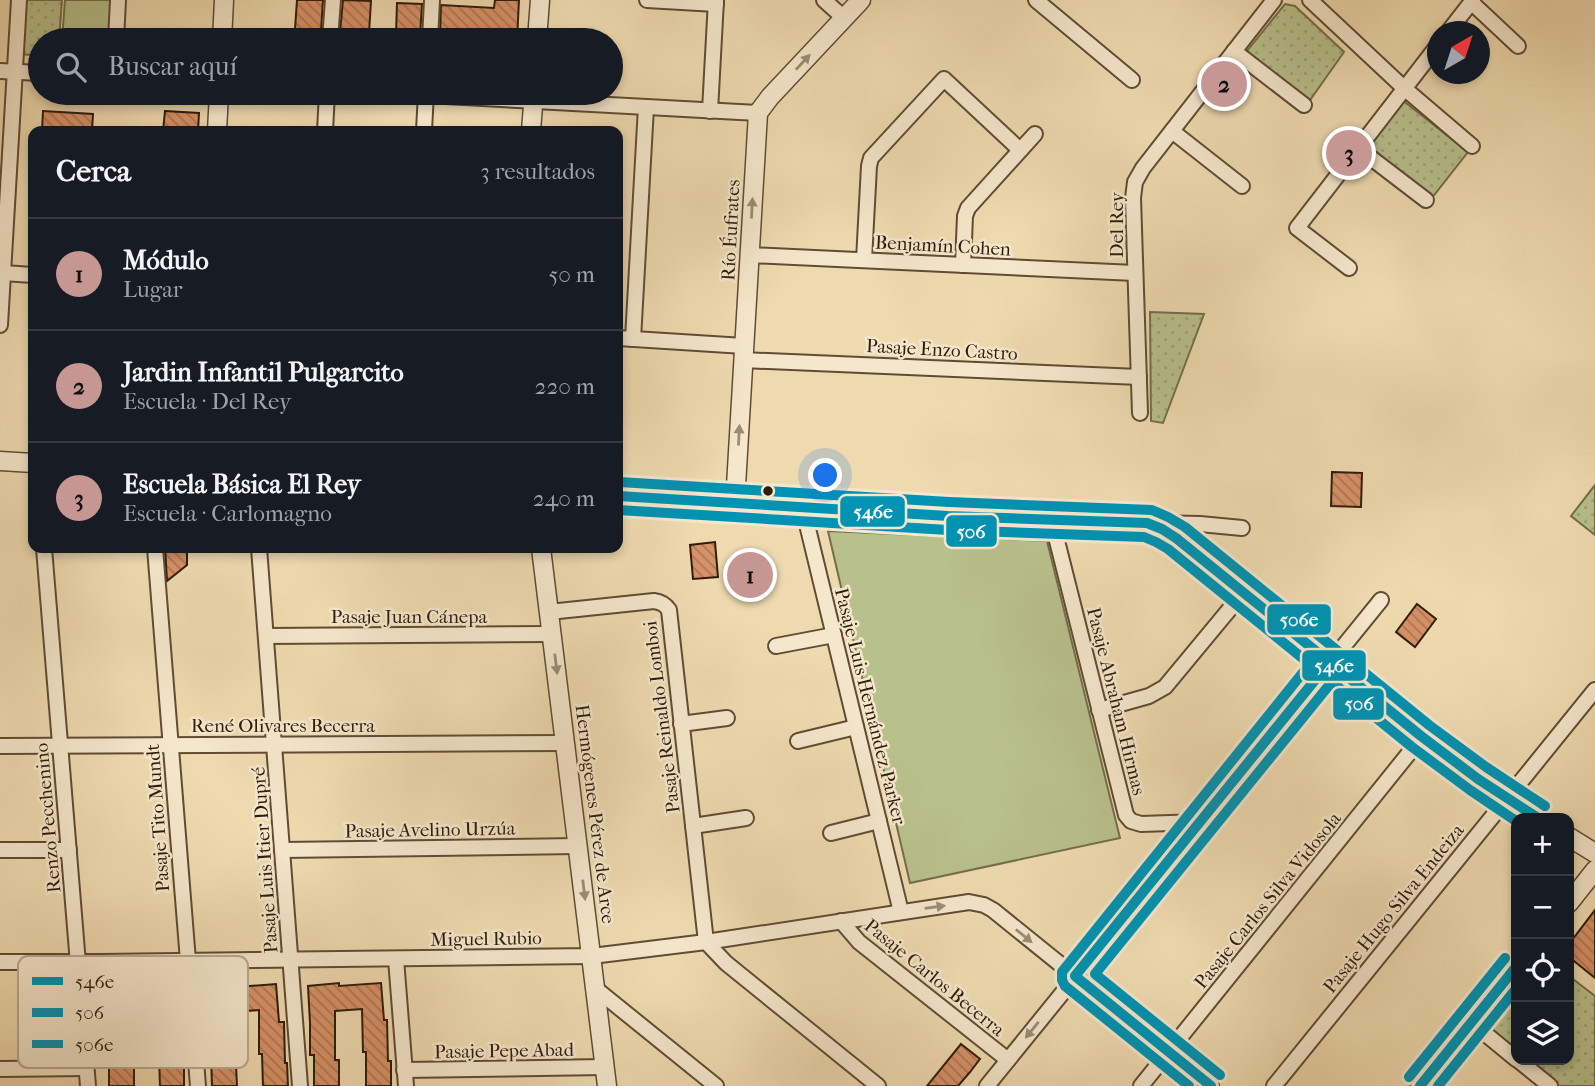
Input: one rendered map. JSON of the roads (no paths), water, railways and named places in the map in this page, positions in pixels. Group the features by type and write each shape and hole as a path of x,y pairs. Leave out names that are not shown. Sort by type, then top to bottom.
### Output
{"street":[{"path":"0,326 7,71 19,0"},
{"path":"117,28 118,0"},
{"path":"223,28 224,0"},
{"path":"331,28 333,0"},
{"path":"431,28 432,0"},
{"path":"538,28 540,0"},
{"path":"647,0 716,2 710,111"},
{"path":"824,0 844,18"},
{"path":"623,105 758,113 861,0"},
{"path":"1036,0 1132,80"},
{"name":"Del Rey","path":"1140,413 1133,198 1135,182 1143,168 1274,0"},
{"path":"1310,0 1404,88 1472,146"},
{"path":"1457,21 1472,1 1518,46"},
{"path":"1234,51 1304,105"},
{"path":"1349,268 1297,228 1427,58"},
{"path":"7,71 28,72"},
{"path":"864,260 871,158 944,79 1020,150"},
{"path":"217,126 218,105"},
{"path":"325,126 326,105"},
{"path":"424,126 425,105"},
{"path":"531,126 533,105"},
{"path":"633,339 646,107"},
{"name":"Río Éufrates","path":"735,503 758,113"},
{"path":"1172,131 1242,186"},
{"path":"964,265 965,216 968,208 1035,134"},
{"path":"1358,148 1426,200"},
{"name":"Benjamín Cohen","path":"749,254 1135,273"},
{"path":"3,273 28,275"},
{"name":"Pasaje Enzo Castro","path":"623,338 743,353 1139,377"},
{"path":"0,461 28,463"},
{"path":"623,496 1052,521 1200,524 1242,528"},
{"name":"Pasaje Luis Hernández Parker","path":"803,508 901,912"},
{"name":"Pasaje Abraham Hirmas","path":"1052,521 1126,815 1128,819 1141,824 1200,822"},
{"path":"1147,523 1176,538 1422,737 1506,799 1530,813"},
{"name":"Renzo Pecchenino","path":"44,553 78,956"},
{"name":"Pasaje Tito Mundt","path":"155,553 188,956"},
{"name":"Pasaje Luis Itier Dupré","path":"259,553 300,1086"},
{"name":"Hermógenes Pérez de Arce","path":"542,553 607,1086"},
{"path":"1099,710 1149,696 1165,687 1242,593"},
{"path":"987,1086 1381,600"},
{"name":"Pasaje Reinaldo Lomboi","path":"549,612 654,601 669,610 706,942"},
{"name":"Pasaje Juan Cánepa","path":"266,636 552,634"},
{"path":"776,646 834,635"},
{"name":"Pasaje Hugo Silva Endeiza","path":"1274,1086 1506,799 1593,697"},
{"path":"681,724 727,718"},
{"path":"798,741 856,727"},
{"name":"Pasaje Carlos Silva Vidosola","path":"1141,1086 1422,737"},
{"name":"René Olivares Becerra","path":"0,746 565,743"},
{"path":"693,826 746,818"},
{"path":"831,833 879,821"},
{"path":"1574,840 1595,853"},
{"name":"Pasaje Avelino Urzúa","path":"282,850 578,846"},
{"path":"0,850 69,850"},
{"path":"1574,897 1595,870"},
{"name":"Miguel Rubio","path":"248,960 592,956 706,942 970,902 984,905 993,911 1075,976"},
{"name":"Pasaje Carlos Becerra","path":"841,921 859,942 1008,1060"},
{"path":"706,942 726,963 878,1086"},
{"path":"396,959 406,1086"},
{"name":"Miguel Rubio","path":"0,962 18,962"},
{"path":"1420,1086 1511,973"},
{"path":"1075,976 1211,1086"},
{"path":"596,989 716,1086"},
{"path":"1471,1022 1511,1054"},
{"path":"1524,1065 1550,1086"},
{"name":"Pasaje Pepe Abad","path":"404,1070 605,1067"},
{"path":"0,1069 86,1068"},
{"name":"Renzo Pecchenino","path":"86,1068 88,1086"},
{"name":"Pasaje Tito Mundt","path":"197,1068 198,1086"}],"place":[{"name":"Jardin Infantil Pulgarcito","path":"1224,84"},
{"name":"Escuela Básica El Rey","path":"1349,153"},
{"name":"Módulo","path":"750,575"}]}
